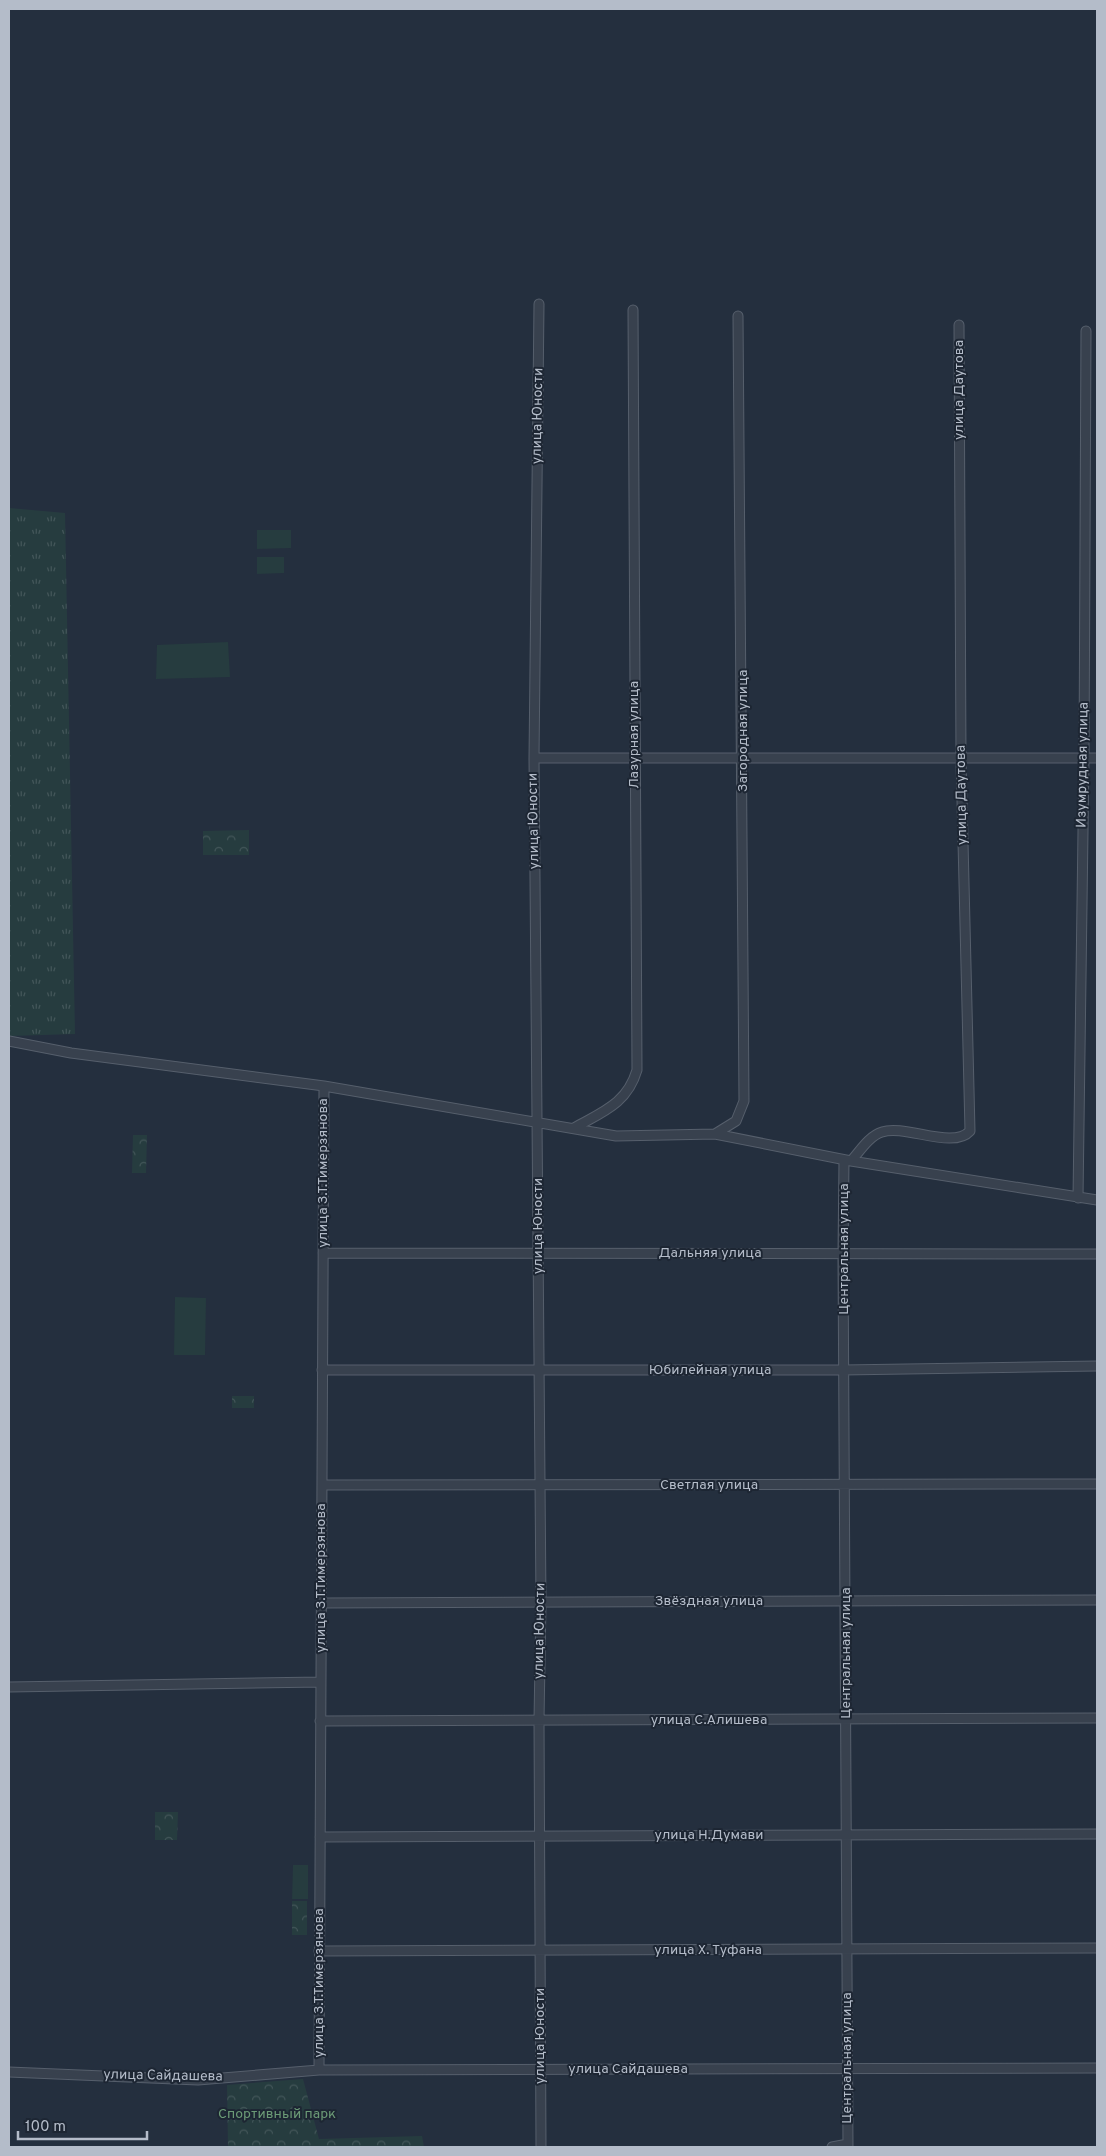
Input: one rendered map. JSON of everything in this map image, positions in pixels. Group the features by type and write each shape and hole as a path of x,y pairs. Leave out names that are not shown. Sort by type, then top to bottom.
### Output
{"street":[{"name":"улица Юности","path":"539,304 534,758 540,1369 539,1836 541,2147"},
{"name":"Лазурная улица","path":"574,1128 625,1096 632,1085 636,1070 633,310"},
{"name":"Загородная улица","path":"715,1134 736,1121 744,1101 743,758 738,316"},
{"name":"улица Даутова","path":"848,1160 880,1132 895,1131 959,1138 970,1131 961,759 959,326"},
{"name":"Изумрудная улица","path":"1078,1198 1084,758 1086,331"},
{"path":"534,758 1097,758"},
{"path":"9,1041 71,1053 324,1086 616,1136 715,1134 848,1160 1097,1200"},
{"name":"улица З.Т.Тимерзянова","path":"319,2070 324,1086"},
{"name":"Центральная улица","path":"848,1160 843,1254 848,2146"},
{"name":"Дальняя улица","path":"323,1253 1097,1254"},
{"name":"Юбилейная улица","path":"322,1370 843,1370 1097,1366"},
{"name":"Светлая улица","path":"322,1486 1097,1484"},
{"name":"Звёздная улица","path":"321,1603 1097,1600"},
{"path":"9,1687 321,1682"},
{"name":"улица С.Алишева","path":"320,1721 1097,1718"},
{"name":"улица Н.Думави","path":"320,1837 1097,1834"},
{"name":"улица Х. Туфана","path":"319,1952 1097,1948"},
{"name":"улица Сайдашева","path":"9,2072 198,2080 319,2070 1097,2068"},
{"path":"832,2147 848,2146"}],"green space":[{"path":"9,508 65,513 75,1034 9,1036"},
{"path":"257,530 291,530 291,548 257,549"},
{"path":"257,557 284,557 284,573 257,574"},
{"path":"228,642 230,677 156,679 157,645"},
{"path":"249,830 249,855 203,855 203,831"},
{"path":"133,1135 147,1135 146,1173 132,1173"},
{"path":"175,1297 206,1298 205,1355 174,1355"},
{"path":"232,1396 254,1396 254,1408 232,1408"},
{"path":"155,1812 178,1812 177,1840 155,1840"},
{"path":"293,1865 308,1865 308,1899 292,1899"},
{"path":"292,1901 307,1901 307,1935 292,1935"},
{"name":"Спортивный парк","path":"303,2079 319,2139 422,2136 424,2147 228,2147 227,2085"}]}
